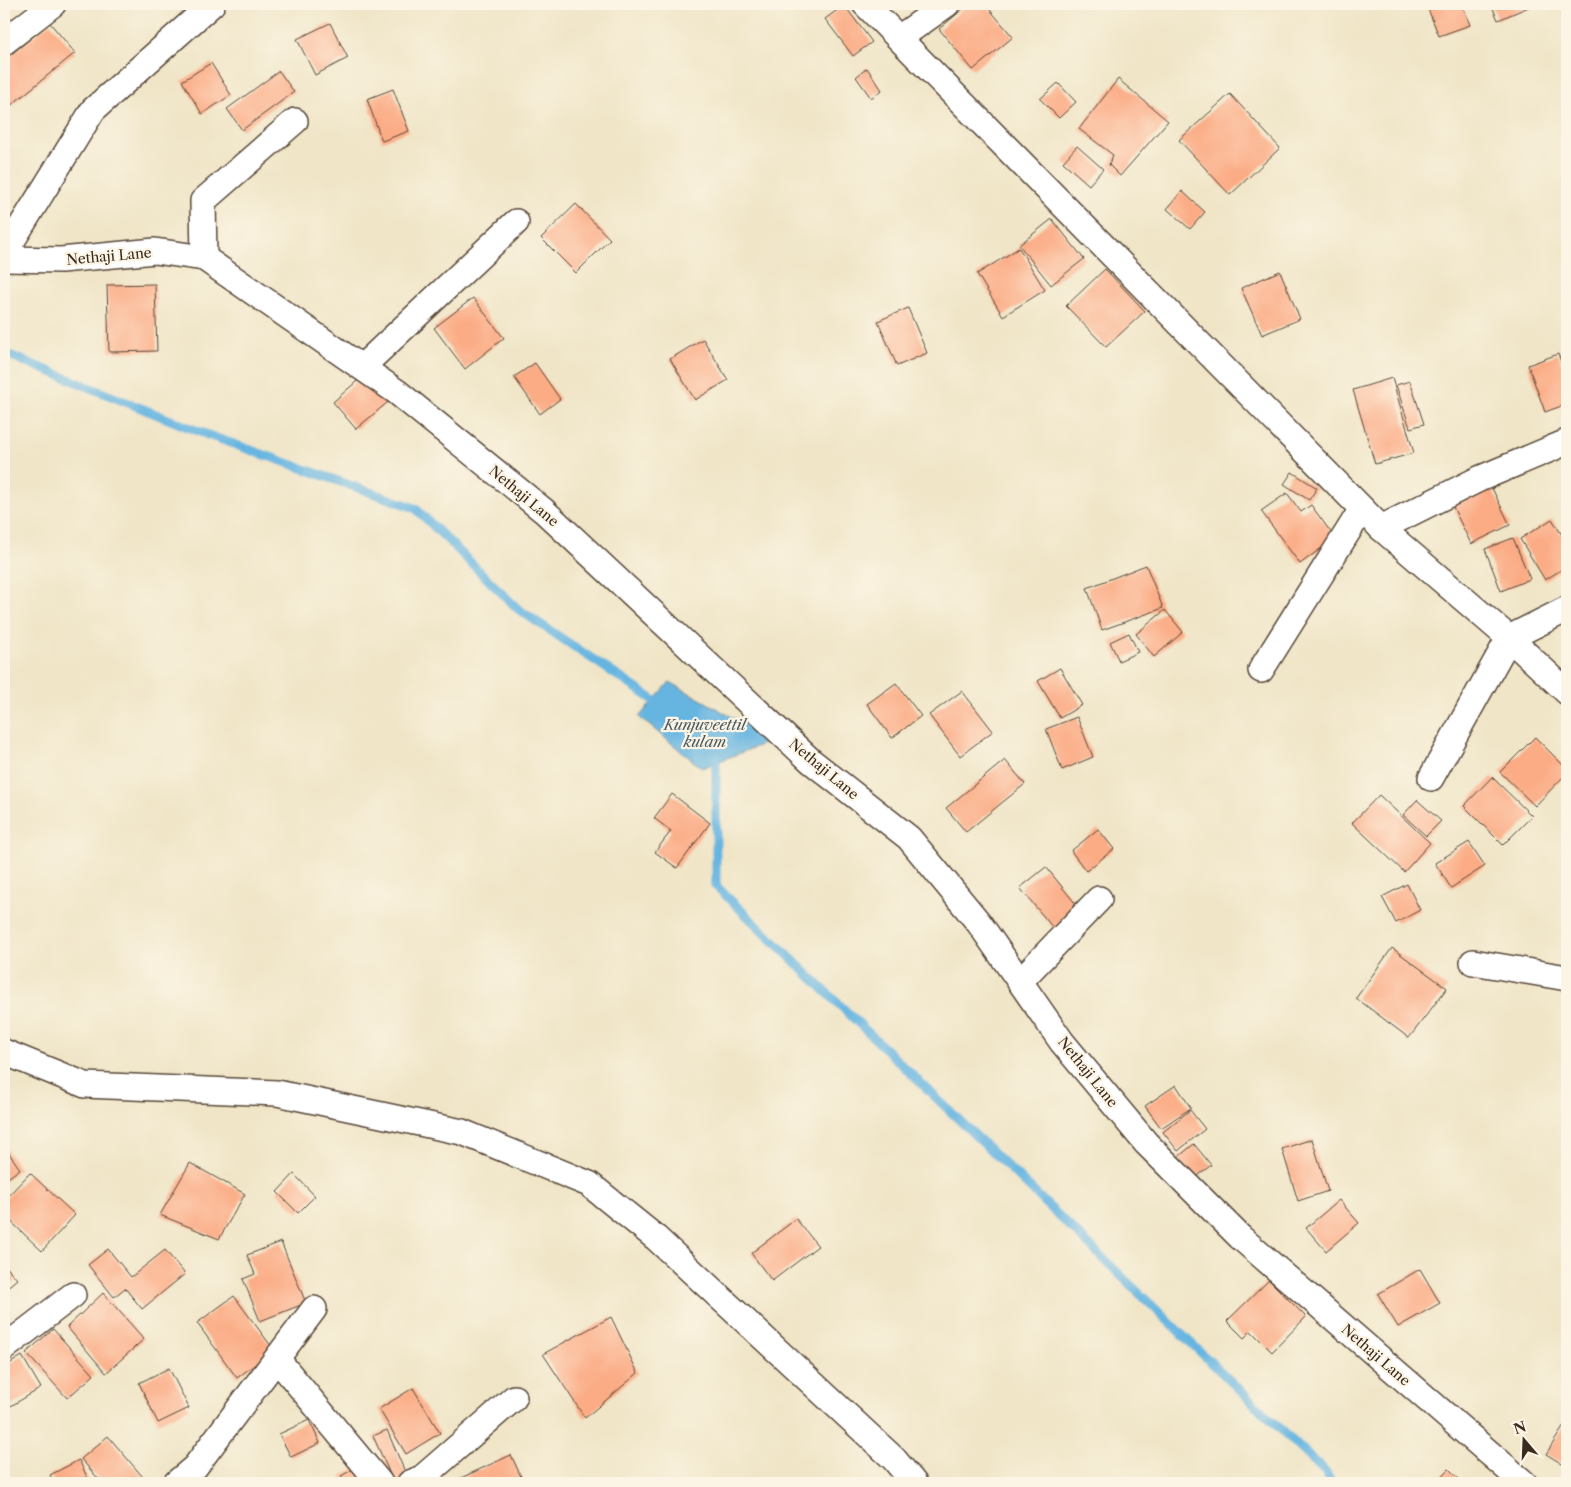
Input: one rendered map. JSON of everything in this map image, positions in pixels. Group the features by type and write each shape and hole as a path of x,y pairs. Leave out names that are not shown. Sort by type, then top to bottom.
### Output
{"street":[{"path":"4,42 53,4"},
{"path":"4,254 93,110 212,4"},
{"path":"865,4 1381,528 1509,638 1567,692"},
{"path":"899,38 948,4"},
{"path":"204,258 203,201 295,120"},
{"path":"362,367 516,222"},
{"name":"Nethaji Lane","path":"4,259 61,260 155,251 204,258 397,392 544,511 811,761 909,838 979,923 1062,1042 1146,1143 1240,1237 1524,1483"},
{"path":"1381,528 1479,479 1567,442"},
{"path":"1261,670 1362,509"},
{"path":"1431,778 1509,638 1567,609"},
{"path":"1020,981 1100,899"},
{"path":"1473,962 1567,978"},
{"path":"4,1052 85,1086 277,1093 462,1132 589,1184 656,1238 740,1314 894,1459 914,1483"},
{"path":"4,1348 73,1295"},
{"path":"176,1483 195,1466 314,1309"},
{"path":"277,1359 380,1483"},
{"path":"410,1483 422,1478 514,1398"}],"water":[{"name":"Kunjuveettil kulam","path":"670,682 773,740 702,768 639,717"}],"building":[{"path":"907,4 936,4 922,18"},
{"path":"969,4 985,4 1013,37 973,70 939,29"},
{"path":"1441,4 1462,4 1470,25 1439,36 1428,9"},
{"path":"1491,4 1530,4 1531,6 1498,20"},
{"path":"844,5 872,42 853,56 825,19"},
{"path":"50,23 75,53 4,111 4,60"},
{"path":"330,23 348,58 315,75 297,39"},
{"path":"211,63 231,95 202,114 182,81"},
{"path":"867,68 882,90 871,98 856,77"},
{"path":"279,71 294,92 242,130 227,109"},
{"path":"1118,79 1168,121 1120,176 1109,165 1113,155 1079,129"},
{"path":"1058,83 1076,102 1059,118 1040,99"},
{"path":"393,89 409,131 382,141 367,99"},
{"path":"1230,94 1280,148 1230,195 1179,140"},
{"path":"1077,146 1103,169 1089,185 1063,162"},
{"path":"1182,191 1205,212 1190,229 1167,209"},
{"path":"576,204 610,239 576,273 541,238"},
{"path":"1052,219 1084,259 1051,285 1019,245"},
{"path":"1019,248 1045,290 1003,316 977,274"},
{"path":"1105,269 1145,311 1106,347 1066,306"},
{"path":"1280,271 1300,319 1262,335 1241,288"},
{"path":"155,284 157,351 109,352 107,285"},
{"path":"473,298 504,338 465,369 434,328"},
{"path":"908,308 927,353 897,366 878,321"},
{"path":"703,339 728,380 695,400 670,359"},
{"path":"1558,354 1567,377 1567,404 1545,412 1528,365"},
{"path":"535,363 560,399 540,414 514,377"},
{"path":"364,375 388,402 356,429 333,402"},
{"path":"1392,378 1414,453 1375,464 1353,390"},
{"path":"1410,381 1424,424 1410,428 1396,385"},
{"path":"1292,472 1317,488 1309,500 1284,484"},
{"path":"1488,480 1510,525 1471,544 1449,499"},
{"path":"1287,493 1301,512 1311,505 1335,538 1300,564 1261,511"},
{"path":"1552,519 1567,543 1567,566 1545,580 1520,539"},
{"path":"1513,538 1530,579 1501,591 1485,549"},
{"path":"1146,565 1163,608 1102,630 1087,588"},
{"path":"1165,610 1183,632 1154,657 1136,634"},
{"path":"1129,633 1138,652 1119,661 1110,642"},
{"path":"1060,668 1082,705 1060,718 1038,681"},
{"path":"896,683 921,716 892,738 867,704"},
{"path":"962,691 993,731 960,756 929,715"},
{"path":"1077,717 1093,757 1062,770 1046,729"},
{"path":"1535,737 1567,769 1567,773 1535,806 1500,772"},
{"path":"1005,760 1025,784 966,832 946,808"},
{"path":"1492,777 1532,816 1503,845 1464,806"},
{"path":"672,794 710,823 677,868 655,852 671,831 654,818"},
{"path":"1379,795 1430,843 1404,872 1352,823"},
{"path":"1417,800 1441,821 1426,836 1403,815"},
{"path":"1098,829 1114,849 1086,871 1071,851"},
{"path":"1469,842 1485,866 1451,888 1435,863"},
{"path":"1046,867 1079,908 1054,929 1020,888"},
{"path":"1407,884 1420,910 1396,923 1382,897"},
{"path":"1392,948 1447,988 1409,1038 1356,998"},
{"path":"1176,1085 1191,1108 1161,1128 1145,1106"},
{"path":"1190,1110 1205,1129 1178,1151 1163,1132"},
{"path":"1312,1139 1328,1191 1298,1201 1282,1149"},
{"path":"1194,1144 1211,1165 1194,1179 1177,1158"},
{"path":"4,1146 20,1169 4,1181"},
{"path":"190,1163 245,1194 219,1239 160,1215"},
{"path":"30,1173 75,1215 42,1251 4,1215 4,1200"},
{"path":"294,1174 315,1196 298,1213 277,1192"},
{"path":"1339,1200 1359,1223 1326,1251 1306,1228"},
{"path":"796,1219 818,1246 772,1281 751,1253"},
{"path":"281,1242 306,1303 260,1321 243,1279 255,1274 247,1255"},
{"path":"108,1249 131,1277 165,1250 185,1274 142,1309 125,1288 114,1297 88,1265"},
{"path":"4,1264 17,1279 4,1290"},
{"path":"1420,1269 1440,1303 1398,1327 1378,1294"},
{"path":"1269,1280 1306,1317 1272,1352 1251,1331 1244,1338 1227,1321"},
{"path":"103,1293 144,1339 106,1373 67,1327"},
{"path":"234,1296 274,1350 237,1378 197,1323"},
{"path":"611,1317 638,1373 585,1418 543,1354"},
{"path":"53,1329 94,1375 67,1398 26,1353"},
{"path":"22,1356 41,1388 4,1410 4,1367"},
{"path":"169,1368 189,1408 158,1423 139,1383"},
{"path":"413,1388 440,1433 406,1454 379,1409"},
{"path":"309,1420 320,1443 291,1457 279,1434"},
{"path":"1564,1426 1567,1428 1567,1467 1546,1454"},
{"path":"387,1430 408,1479 399,1483 394,1483 373,1436"},
{"path":"108,1436 148,1483 102,1483 81,1459"},
{"path":"511,1455 524,1483 450,1483"},
{"path":"79,1460 90,1483 54,1483 50,1475"},
{"path":"357,1467 365,1482 345,1483 341,1476"},
{"path":"1449,1469 1463,1483 1436,1483"}],"waterway":[{"path":"4,353 208,435 415,508 518,609 664,707"},
{"path":"710,752 716,762 716,886 1325,1472 1332,1483"}]}
